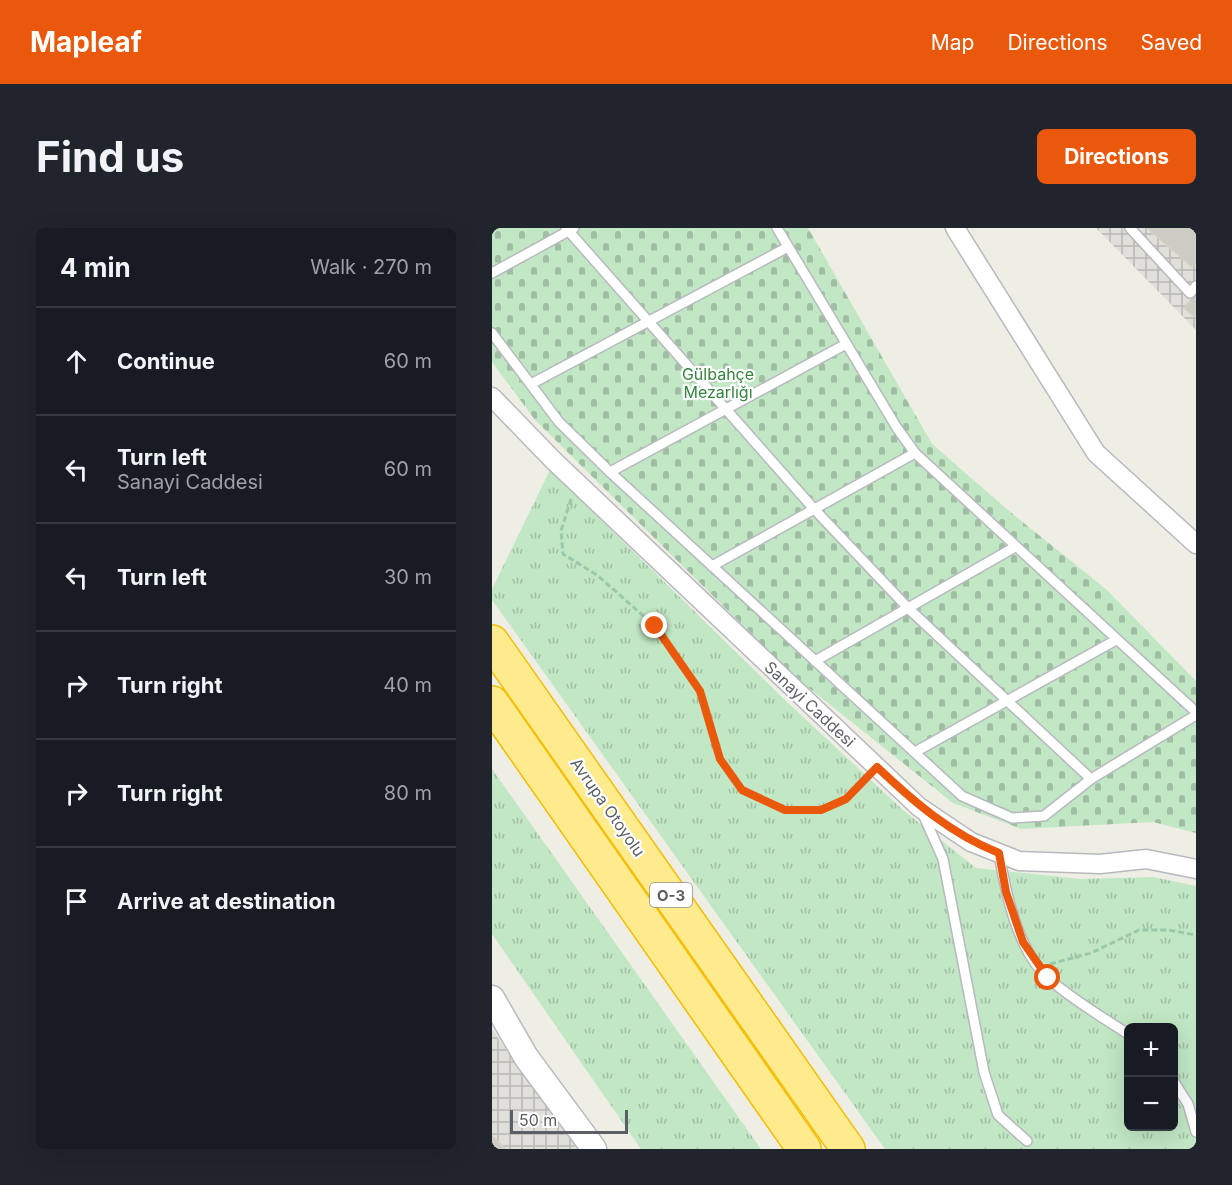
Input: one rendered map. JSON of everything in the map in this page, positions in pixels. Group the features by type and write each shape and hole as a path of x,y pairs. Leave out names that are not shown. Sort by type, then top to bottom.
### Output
{"highway":[{"name":"Avrupa Otoyolu","path":"492,642 848,1149"},
{"name":"Avrupa Otoyolu","path":"492,704 804,1149"}],"street":[{"path":"955,228 1096,453 1196,544"},
{"name":"Sanayi Caddesi","path":"492,397 577,483 919,807 971,842 1019,861 1100,864 1146,859 1196,869"},
{"path":"492,998 526,1057 594,1149"}],"lane":[{"path":"492,333 559,422 610,472 962,796 1012,818 1044,816 1091,779 1196,713 915,453 846,344 777,228"},
{"path":"1130,228 1190,293 1196,286"},
{"path":"492,273 569,229 646,322 726,407 813,509 909,609 1091,779"},
{"path":"531,384 788,247"},
{"path":"610,472 726,407 846,344"},
{"path":"712,566 915,453"},
{"path":"815,661 1015,547"},
{"path":"915,752 1116,640"},
{"path":"919,807 943,859 987,1083 998,1115 1027,1141"},
{"path":"999,853 1006,892 1023,942 1048,978 1124,1031"},
{"path":"1178,1089 1188,1104 1196,1132"}],"path":[{"path":"577,483 561,531 563,554 597,575 655,626 700,691 720,759 742,790 785,810 821,810 846,799 877,767"},
{"path":"1040,966 1091,953 1139,930 1168,930 1196,935"}],"shaded area":[{"path":"1096,228 1196,228 1196,330"},
{"path":"492,1028 500,1041 577,1149 492,1149"}],"green space":[{"name":"Gülbahçe Mezarlığı","path":"492,228 808,228 932,444 1015,516 1107,590 1196,681 1196,833 1153,822 1021,829 953,803 794,676 535,420 492,362"},
{"path":"550,470 786,701 903,810 976,868 1081,879 1153,877 1196,886 1196,1149 885,1149 492,600 492,589"},
{"path":"492,769 761,1149 641,1149 492,934"}],"building":[{"path":"1147,228 1196,228 1196,263 1192,267"},
{"path":"1196,294 1196,318 1184,308"},
{"path":"492,1136 505,1149 492,1149"}],"route":[{"path":"655,626 700,691 720,759 742,790 785,810 821,810 846,799 877,767 919,807 971,842 999,853 1006,892 1023,942 1048,978"}]}
